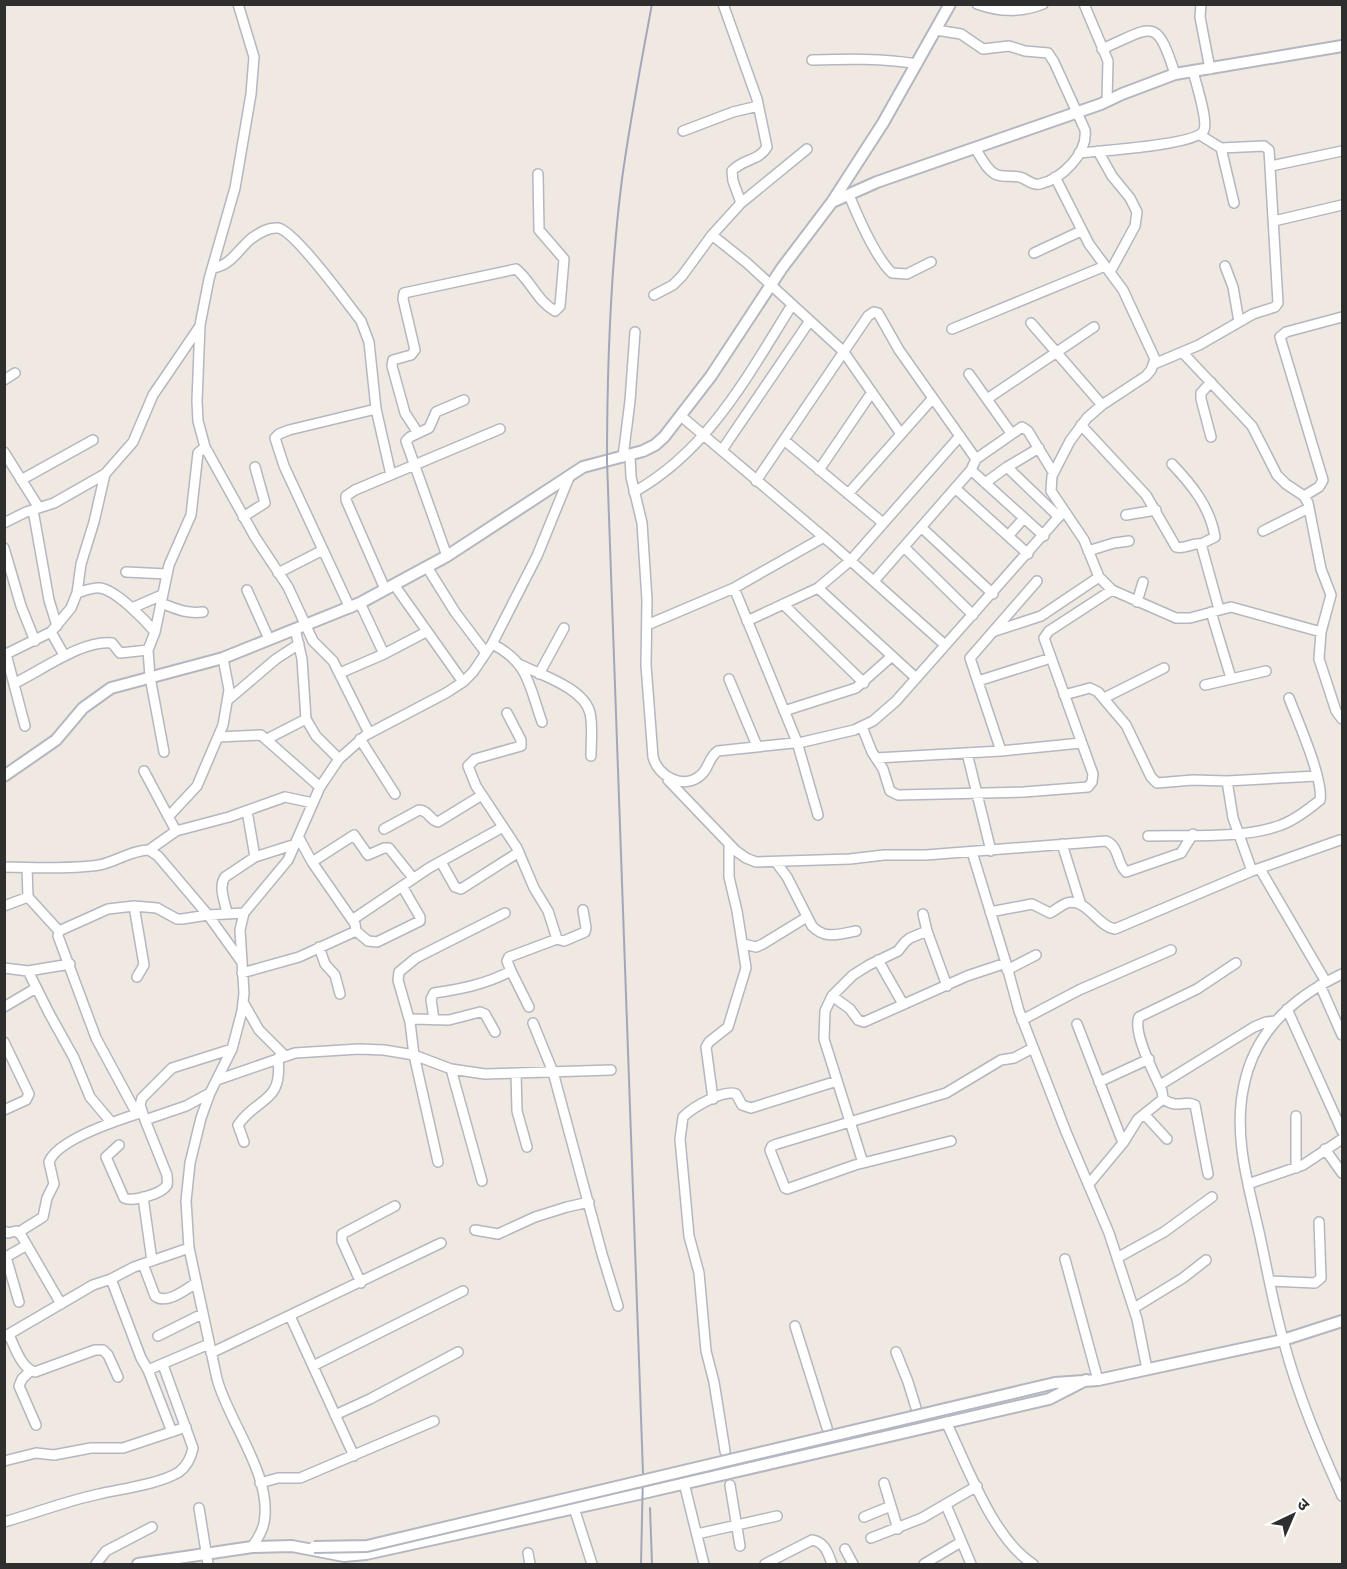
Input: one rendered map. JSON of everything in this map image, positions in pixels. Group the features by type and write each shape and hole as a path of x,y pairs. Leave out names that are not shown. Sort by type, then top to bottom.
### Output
{"street":[{"path":"238,4 254,57 251,94 235,188 200,325 198,421 205,447 243,517 295,600 300,627 299,644 306,719 316,736 339,759"},
{"path":"723,4 758,106 767,147 759,157 740,164 732,171 741,203"},
{"path":"4,776 56,740 92,700 111,688 223,658 355,606 447,556 592,463 626,457 655,445 681,416 711,376 771,286 832,202 917,64 950,4"},
{"path":"977,4 1017,11 1043,4"},
{"path":"1201,4 1200,17 1210,69"},
{"path":"1086,5 1108,66 1107,101"},
{"path":"936,30 961,34 978,47 1009,46 1025,51 1048,53 1083,123 1086,136 1084,145 1066,169 1055,177 1036,185 1022,178 997,175 987,167 975,148"},
{"path":"1102,49 1144,31 1154,31 1162,39 1175,74"},
{"path":"832,202 877,182 1077,113 1122,93 1175,74 1342,46"},
{"path":"812,60 847,58 917,64"},
{"path":"1079,153 1180,141 1200,135 1204,129 1204,118 1193,71"},
{"path":"683,131 733,112 758,106"},
{"path":"1154,364 1199,345 1239,322 1278,304 1269,150 1266,146 1221,148 1200,135"},
{"path":"1221,148 1234,202"},
{"path":"654,295 674,285 712,235 741,203 807,149"},
{"path":"952,329 1108,269 1135,226 1137,212 1098,151"},
{"path":"1271,166 1342,151"},
{"path":"418,434 405,413 392,366 393,360 411,355 415,350 403,299 404,293 516,269 541,301 552,310 558,309 564,259 539,230 538,174"},
{"path":"1055,177 1081,231 1129,302 1152,349 1154,364 1138,382 1102,405 1081,425 1070,441 1053,472 1050,483 1061,514"},
{"path":"849,195 887,269 892,273 907,274 932,262"},
{"path":"1274,221 1342,205"},
{"path":"213,268 221,267 249,241 269,229 277,228 290,236 307,253 349,306 366,332 376,409 391,475"},
{"path":"1034,253 1081,231"},
{"path":"712,235 747,263 843,351 901,434"},
{"path":"1224,266 1233,287 1239,322"},
{"path":"634,492 672,467 705,435 734,397 792,305"},
{"path":"756,481 843,351 868,316 874,312 878,314 975,459"},
{"path":"1304,496 1321,485 1323,475 1280,337 1286,332 1342,317"},
{"path":"722,450 809,322"},
{"path":"1031,323 1102,405"},
{"path":"4,523 54,503 105,474 133,442 153,395 200,325"},
{"path":"987,399 1094,327"},
{"path":"635,332 626,457 642,523 647,625 646,664 653,757 659,771 729,844 751,861 776,862 991,851 1100,841 1110,842 1115,848 1126,873 1181,853 1193,834"},
{"path":"1182,352 1252,426 1277,475 1304,496 1309,508 1321,568 1331,595 1320,632 1319,659 1336,711 1342,719"},
{"path":"4,380 15,373"},
{"path":"969,374 1011,433"},
{"path":"1211,382 1201,393 1211,437"},
{"path":"819,470 872,392"},
{"path":"848,494 933,399"},
{"path":"447,556 406,441 429,428 436,412 464,400"},
{"path":"376,409 289,430 275,438 284,466 323,550 384,654"},
{"path":"681,416 824,537 945,645"},
{"path":"1081,425 1137,484 1156,510 1176,547 1201,544 1215,537 1205,507 1194,488 1172,464"},
{"path":"874,581 971,470 975,459 1018,428 1024,427 1053,472"},
{"path":"463,682 390,587 346,496 355,490 500,429"},
{"path":"747,621 818,588 850,560 960,436"},
{"path":"21,480 93,440"},
{"path":"784,440 883,523"},
{"path":"164,752 150,677 148,650 155,632 167,574 191,515 198,453 205,447"},
{"path":"985,483 1039,448"},
{"path":"4,452 36,509 54,629 64,655"},
{"path":"243,517 265,503 255,466"},
{"path":"1007,467 1061,514 1084,540 1099,578 1112,590 1176,618 1190,618 1215,610 1237,607 1320,632"},
{"path":"971,470 1044,536"},
{"path":"25,726 15,683 5,654 35,641 54,629 71,608 77,593 81,564 105,474"},
{"path":"252,1547 264,1522 264,1502 260,1483 239,1430 224,1400 210,1349 189,1248 186,1202 190,1163 201,1118 237,1034 243,1002 240,930 244,913 282,870 320,787 339,759 369,733 463,682 486,653 537,556 570,475"},
{"path":"955,488 1028,554"},
{"path":"1263,531 1309,508"},
{"path":"1126,515 1156,510"},
{"path":"667,778 675,781 694,779 703,773 715,753 797,742 862,727 882,715 993,594 1061,514"},
{"path":"1008,536 1024,518"},
{"path":"921,526 993,594"},
{"path":"647,625 734,588 824,537"},
{"path":"1088,551 1129,541"},
{"path":"1201,544 1231,678"},
{"path":"903,547 973,615"},
{"path":"4,548 21,606 35,641"},
{"path":"278,573 323,550"},
{"path":"427,567 455,612 486,653"},
{"path":"126,572 167,574"},
{"path":"994,632 1041,616 1099,578"},
{"path":"1001,751 970,658 1037,581"},
{"path":"1137,602 1143,582"},
{"path":"77,593 102,588 132,608 155,632"},
{"path":"734,588 797,742 818,815"},
{"path":"818,588 916,678"},
{"path":"247,590 269,639"},
{"path":"862,727 893,794 976,794 1088,787 1094,778 1044,642 1047,633 1112,590"},
{"path":"132,608 162,599 182,612 190,614 204,612"},
{"path":"783,604 864,683"},
{"path":"300,627 333,661 369,733"},
{"path":"539,674 564,628"},
{"path":"340,673 426,632"},
{"path":"15,683 39,672 64,655 98,644 110,642 120,653 148,650"},
{"path":"229,699 284,653 299,644"},
{"path":"492,644 505,651 521,665 567,687 585,703 590,713 591,756"},
{"path":"784,711 845,693 864,683 892,656"},
{"path":"169,816 197,786 218,737 229,699 223,658"},
{"path":"978,681 1051,658"},
{"path":"521,665 542,722"},
{"path":"1104,698 1164,668"},
{"path":"1205,685 1266,671"},
{"path":"729,679 757,747"},
{"path":"1064,695 1090,688 1098,692 1126,725 1155,781 1160,783 1193,780 1227,782 1317,776"},
{"path":"1148,836 1238,833 1283,825 1318,802 1321,794 1317,776 1289,698"},
{"path":"507,713 522,744 518,748 492,753 469,763 468,766 472,778 519,852 534,888 548,911 557,939"},
{"path":"267,739 306,719"},
{"path":"218,737 255,735 267,739 320,787"},
{"path":"360,739 395,794"},
{"path":"876,758 1001,751 1081,743"},
{"path":"967,753 991,851"},
{"path":"144,771 176,831"},
{"path":"1227,782 1238,833 1256,870 1323,983 1340,1023 1342,1035"},
{"path":"384,829 419,810 424,811 438,822 483,795"},
{"path":"4,867 101,865 132,853 149,850 176,831 247,811 285,797 313,803"},
{"path":"247,811 255,857"},
{"path":"352,920 413,878 503,827"},
{"path":"312,862 354,835 368,855 389,848 413,878"},
{"path":"990,912 1032,904 1050,913 1069,902 1081,905 1109,927 1115,929 1256,870 1340,840"},
{"path":"227,913 222,881 240,865 255,857 297,841"},
{"path":"297,841 352,920 356,931 368,941 377,942 420,921 420,917 402,886"},
{"path":"713,1099 706,1047 709,1042 724,1032 731,1020 746,968 729,877 729,844"},
{"path":"1062,844 1081,905"},
{"path":"149,850 158,856 208,915 241,961"},
{"path":"441,862 455,887 461,889 519,852"},
{"path":"972,852 1022,1020 1066,1132 1104,1218 1134,1308 1147,1369"},
{"path":"776,862 787,877 812,926 823,935 856,931"},
{"path":"27,868 28,897 59,931 58,936 96,1038 141,1116 167,1175 168,1182 162,1189 144,1197 128,1200 121,1195 106,1156 119,1145"},
{"path":"4,906 28,897"},
{"path":"59,931 108,909 134,906 157,908 182,920 208,915 244,913"},
{"path":"134,906 144,965 137,977"},
{"path":"529,1007 507,962 508,957 557,939 564,941 585,932 583,910"},
{"path":"438,1162 414,1055 410,1022 398,980 399,972 416,958 505,913"},
{"path":"923,914 927,932 947,986"},
{"path":"743,944 756,947 807,917"},
{"path":"242,973 299,957 356,931"},
{"path":"863,1163 824,1039 825,1011 832,996 853,975 898,951 910,938 927,932"},
{"path":"319,947 325,964 335,975 340,994"},
{"path":"1022,1020 1079,990 1171,950"},
{"path":"832,996 850,1009 858,1020 864,1022 967,976 1036,955"},
{"path":"878,960 903,1004"},
{"path":"1163,1099 1160,1085 1140,1041 1138,1017 1197,989 1236,963"},
{"path":"4,968 28,971 70,964"},
{"path":"28,971 74,1058 90,1097 111,1122"},
{"path":"434,1020 432,994 486,983 511,971"},
{"path":"1342,974 1323,983 1287,1009 1258,1047 1244,1083 1239,1131 1248,1184 1283,1340 1317,1440 1342,1496"},
{"path":"4,1007 36,988"},
{"path":"243,1002 259,1030 281,1057 276,1086 238,1125 244,1142"},
{"path":"1287,1009 1342,1131"},
{"path":"410,1022 414,1019 449,1020 480,1012 485,1014 495,1032"},
{"path":"1160,1085 1254,1027 1266,1022 1276,1022"},
{"path":"533,1023 553,1072 618,1306"},
{"path":"1077,1024 1123,1143"},
{"path":"4,1042 7,1056 29,1094 26,1100 4,1110"},
{"path":"951,1141 863,1163 787,1189 784,1188 771,1154 771,1148 777,1144 946,1094 1001,1060 1014,1058 1033,1048"},
{"path":"141,1116 142,1098 172,1068 232,1049"},
{"path":"217,1080 295,1053 359,1049 414,1055 451,1069 485,1074 611,1070"},
{"path":"1099,1082 1149,1059"},
{"path":"451,1069 482,1181"},
{"path":"516,1073 517,1111 527,1147"},
{"path":"725,1451 714,1382 706,1352 699,1272 689,1236 680,1139 683,1117 698,1105 732,1092 736,1094 742,1105 751,1108 837,1081"},
{"path":"4,1231 19,1232 43,1217 47,1198 54,1184 49,1162 51,1157 63,1147 111,1122 186,1106 210,1093"},
{"path":"1089,1184 1123,1143 1134,1124 1163,1099"},
{"path":"1163,1099 1178,1106 1191,1102 1196,1104 1208,1174"},
{"path":"1144,1114 1167,1139"},
{"path":"1296,1116 1296,1168"},
{"path":"1248,1184 1296,1168 1342,1139"},
{"path":"1325,1149 1342,1173"},
{"path":"144,1197 148,1262 154,1296 162,1300 167,1299 196,1284"},
{"path":"1117,1258 1164,1232 1212,1197"},
{"path":"475,1230 498,1234 535,1217 567,1206 589,1202"},
{"path":"361,1282 341,1237 344,1233 395,1206"},
{"path":"1270,1281 1319,1282 1321,1278 1319,1222"},
{"path":"19,1232 61,1304"},
{"path":"148,1370 210,1349 290,1316 441,1243"},
{"path":"19,1302 6,1257 27,1245"},
{"path":"118,1377 108,1355 103,1350 95,1350 35,1372 30,1371 7,1336 93,1285 189,1248"},
{"path":"1065,1259 1098,1380"},
{"path":"1134,1308 1183,1278 1206,1260"},
{"path":"111,1279 172,1432"},
{"path":"313,1366 463,1291"},
{"path":"158,1336 202,1314"},
{"path":"290,1316 354,1456"},
{"path":"139,1564 207,1559 252,1547 367,1546 1055,1383 1098,1380 1283,1340 1342,1321"},
{"path":"795,1326 827,1428"},
{"path":"335,1415 458,1352"},
{"path":"896,1352 916,1408"},
{"path":"4,1510 5,1521 58,1504 132,1488 174,1475 184,1468 192,1455 192,1442 164,1365"},
{"path":"30,1371 19,1386 36,1425"},
{"path":"292,1546 368,1559 574,1508 1049,1399 1086,1380"},
{"path":"260,1483 278,1478 300,1478 434,1421"},
{"path":"946,1422 990,1512 1021,1557 1033,1564"},
{"path":"4,1461 36,1453 54,1455 91,1448 123,1448 186,1427"},
{"path":"684,1483 704,1564"},
{"path":"884,1483 898,1529"},
{"path":"730,1485 740,1546"},
{"path":"871,1538 922,1518 976,1486"},
{"path":"946,1505 971,1564"},
{"path":"864,1517 891,1506"},
{"path":"199,1508 207,1559"},
{"path":"574,1508 592,1564"},
{"path":"697,1534 777,1516"},
{"path":"96,1564 106,1551 152,1527"},
{"path":"765,1564 775,1562 812,1540 818,1541 823,1546 832,1564"},
{"path":"924,1564 961,1542"},
{"path":"845,1549 853,1564"},
{"path":"528,1553 530,1564"}],"railway":[{"path":"641,1564 643,1473 607,426 610,320 618,214 652,4"},
{"path":"650,1508 652,1564"}]}
